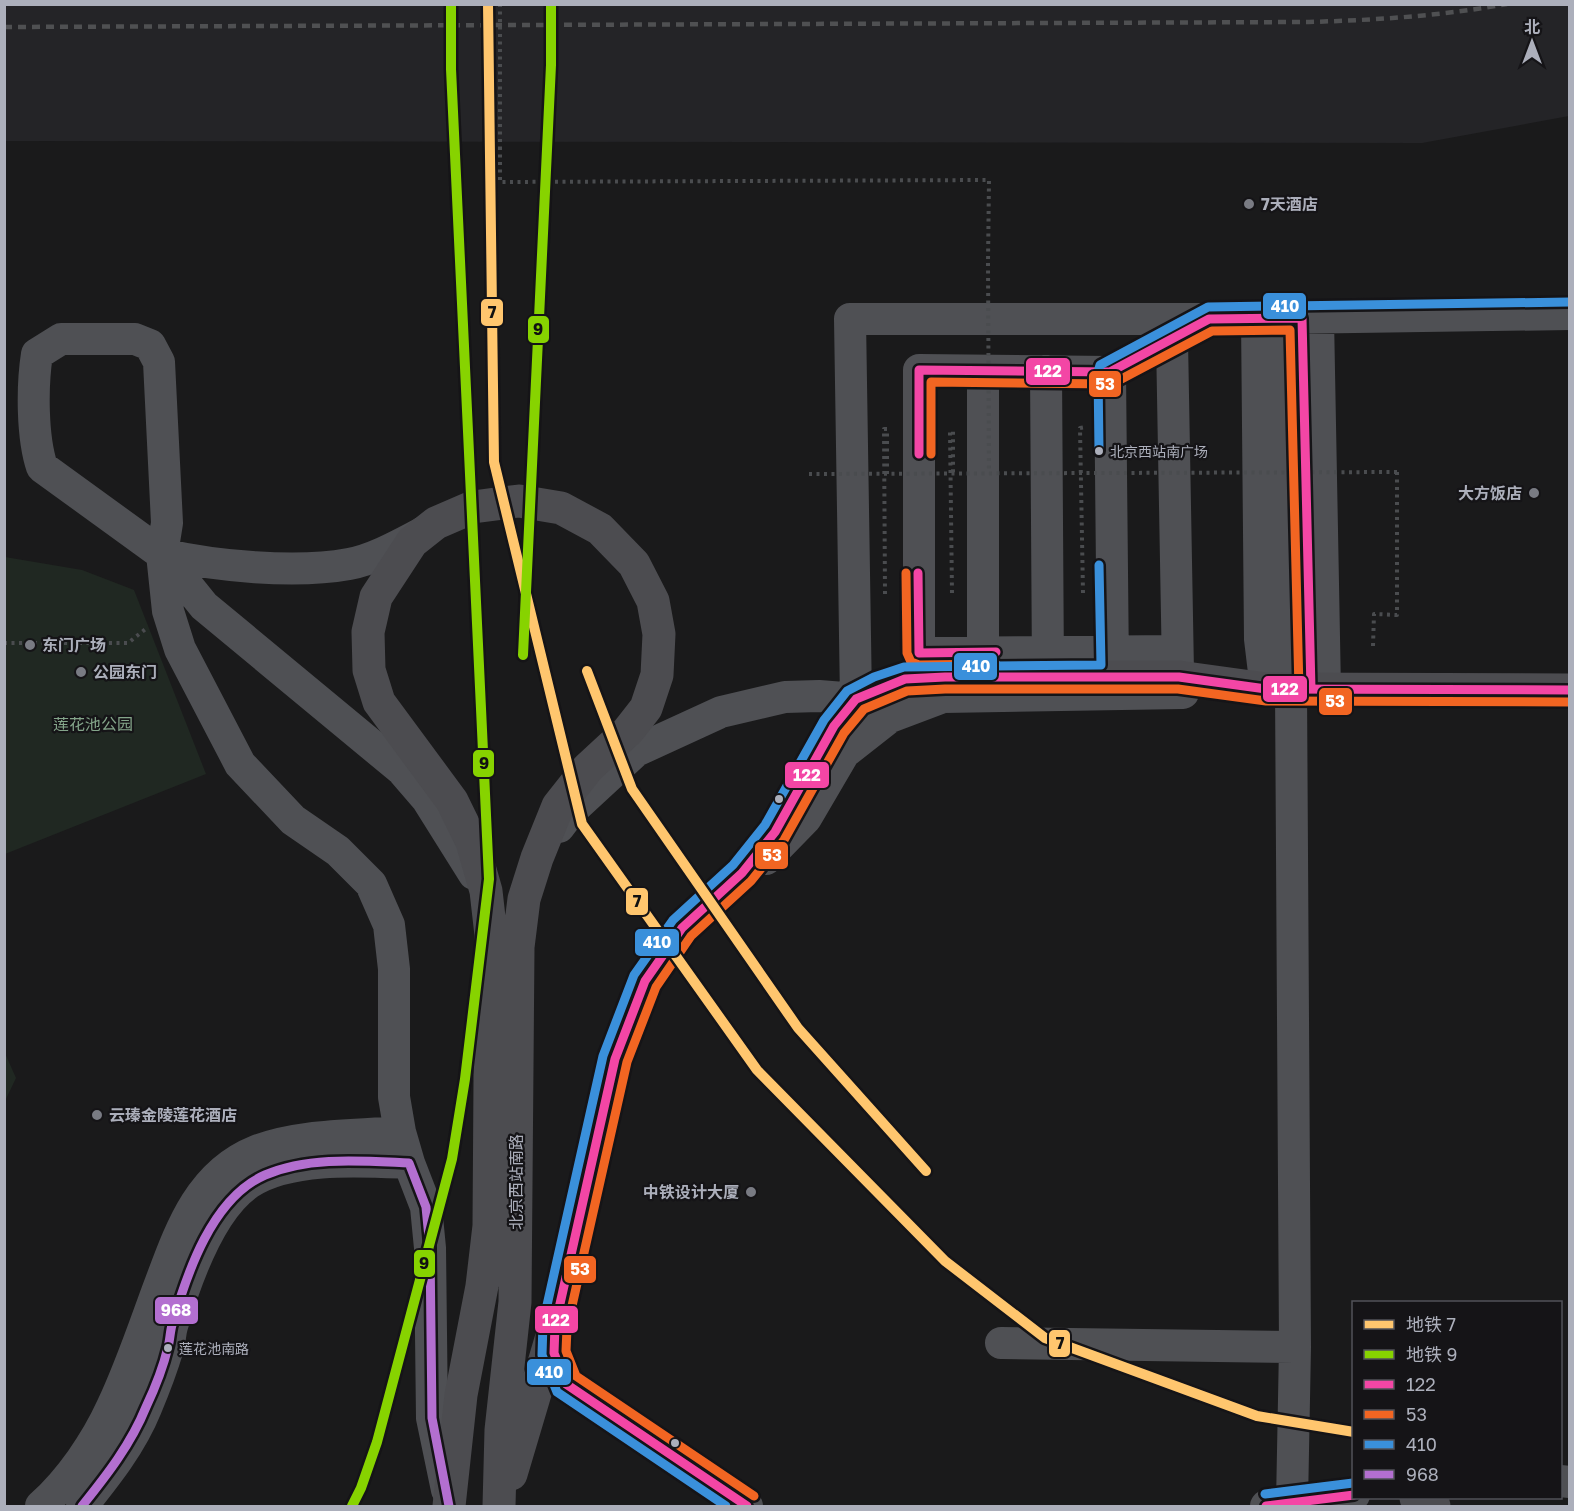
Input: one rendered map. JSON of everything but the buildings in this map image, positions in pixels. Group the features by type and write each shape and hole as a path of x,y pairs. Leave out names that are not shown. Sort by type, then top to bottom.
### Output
{"main road":[{"name":"北京西站南路","path":"449,1503 461,1395 482,1286 489,1226 491,935 486,891 472,842 452,801 379,702 369,670 368,632 376,597 412,542 436,523 473,507 519,501 561,508 600,529 634,564 653,601 659,634 657,675 646,708 628,731 588,768 558,806 537,858 524,899 518,948 515,1302 501,1430 501,1506"},
{"path":"501,1506 555,1326 615,1059 645,981 682,928 742,873 776,832 834,726 856,699 905,679 1048,665 1113,664 1178,664 1217,684 1298,690 1569,690"},
{"path":"1420,1499 1434,1506"}],"street":[{"path":"537,858 571,811 636,751 722,712 775,699 819,696 856,699 850,318 1290,318 1569,314"},
{"path":"1046,371 1048,665 983,652 918,653 919,370 982,371 1046,371 1110,372 1209,318"},
{"path":"1290,318 1260,639 1298,690"},
{"path":"1290,318 1298,690 1295,1347 1279,1505 1352,1495"},
{"path":"449,1503 432,1418 430,1248 426,1207 409,1163 400,1132 394,1097 394,969 389,925 370,884 338,851 293,820 240,764 180,649 168,611 162,554 167,523 159,362 150,345 135,339 61,339 37,354 34,372 36,449 42,467 162,554 204,606 402,770 427,798 466,863 486,891"},
{"path":"1172,340 1178,664"},
{"path":"982,371 983,652"},
{"path":"1110,372 1113,664"},
{"path":"162,554 198,562 292,569 350,564 391,549 424,532"},
{"path":"742,873 764,861 806,818 844,753 890,717 943,697 1184,693 1217,684"},
{"path":"41,1506 53,1496 91,1444 112,1408 182,1227 199,1197 220,1172 254,1152 277,1144 318,1138 400,1132"},
{"path":"81,1506 117,1461 146,1410 169,1347 172,1327 205,1238 232,1199 248,1184 267,1174 291,1167 351,1160 409,1163"},
{"path":"555,1326 554,1353 566,1384 747,1506"},
{"path":"1000,1343 1295,1347"}],"path":[{"path":"500,4 500,182 989,180 989,473"},
{"path":"885,594 884,429 887,429 888,474"},
{"path":"952,593 950,432 953,432 953,473"},
{"path":"809,474 1397,472 1398,615 1374,614 1373,646"},
{"path":"4,643 64,643"}],"shaded area":[{"path":"5,4 1569,5 1569,116 1422,143 5,141"}],"green space":[{"name":"莲花池公园","path":"5,557 82,570 134,590 206,774 5,854"},
{"path":"4,1051 16,1078 5,1101 4,1101"}],"railway":[{"path":"4,27 1309,22 1408,17 1507,4"}],"metro line":[{"name":"9","path":"352,1506 361,1488 377,1442 452,1159 465,1079 489,879 451,69 451,4"},
{"name":"7","path":"488,4 494,462 582,824 757,1070 945,1261 1045,1338 1257,1416 1352,1432"},
{"name":"9","path":"523,655 551,65 551,4"},
{"name":"7","path":"587,671 632,789 798,1028 926,1171"}],"transit line":[{"name":"410","path":"1099,451 1098,372 1100,365 1208,307 1570,302"},
{"name":"122","path":"919,454 919,370 1110,372 1209,319 1302,318 1311,689"},
{"name":"53","path":"931,454 931,382 1112,384 1212,331 1290,330 1299,689"},
{"name":"410","path":"726,1506 557,1392 542,1355 543,1323 603,1056 634,975 673,920 733,865 765,825 824,720 847,691 874,677 904,667 1101,665 1099,565"},
{"name":"53","path":"906,573 907,653 911,662 919,665 996,664"},
{"name":"122","path":"918,573 919,653 996,652"},
{"name":"122","path":"747,1506 566,1384 554,1353 555,1326 615,1059 645,981 682,928 742,873 775,832 834,726 856,699 905,679 945,677 1179,677 1266,689 1570,690"},
{"name":"53","path":"754,1496 576,1376 566,1351 567,1328 627,1062 656,987 691,936 751,881 784,840 844,733 864,709 907,691 945,689 1178,689 1266,701 1570,702"},
{"name":"968","path":"82,1506 118,1459 140,1421 161,1370 185,1283 204,1239 216,1219 246,1186 265,1175 300,1165 336,1161 409,1163 426,1207 430,1248 432,1418 449,1506"},
{"name":"410","path":"1265,1494 1352,1483"},
{"name":"122","path":"1266,1506 1352,1495"}],"place":[{"name":"7天酒店","path":"1249,204"},
{"name":"北京西站南广场","path":"1099,451"},
{"name":"大方饭店","path":"1534,493"},
{"name":"东门广场","path":"30,645"},
{"name":"公园东门","path":"81,672"},
{"name":"云瑧金陵莲花酒店","path":"97,1115"},
{"name":"中铁设计大厦","path":"751,1192"},
{"name":"莲花池南路","path":"168,1348"}]}
